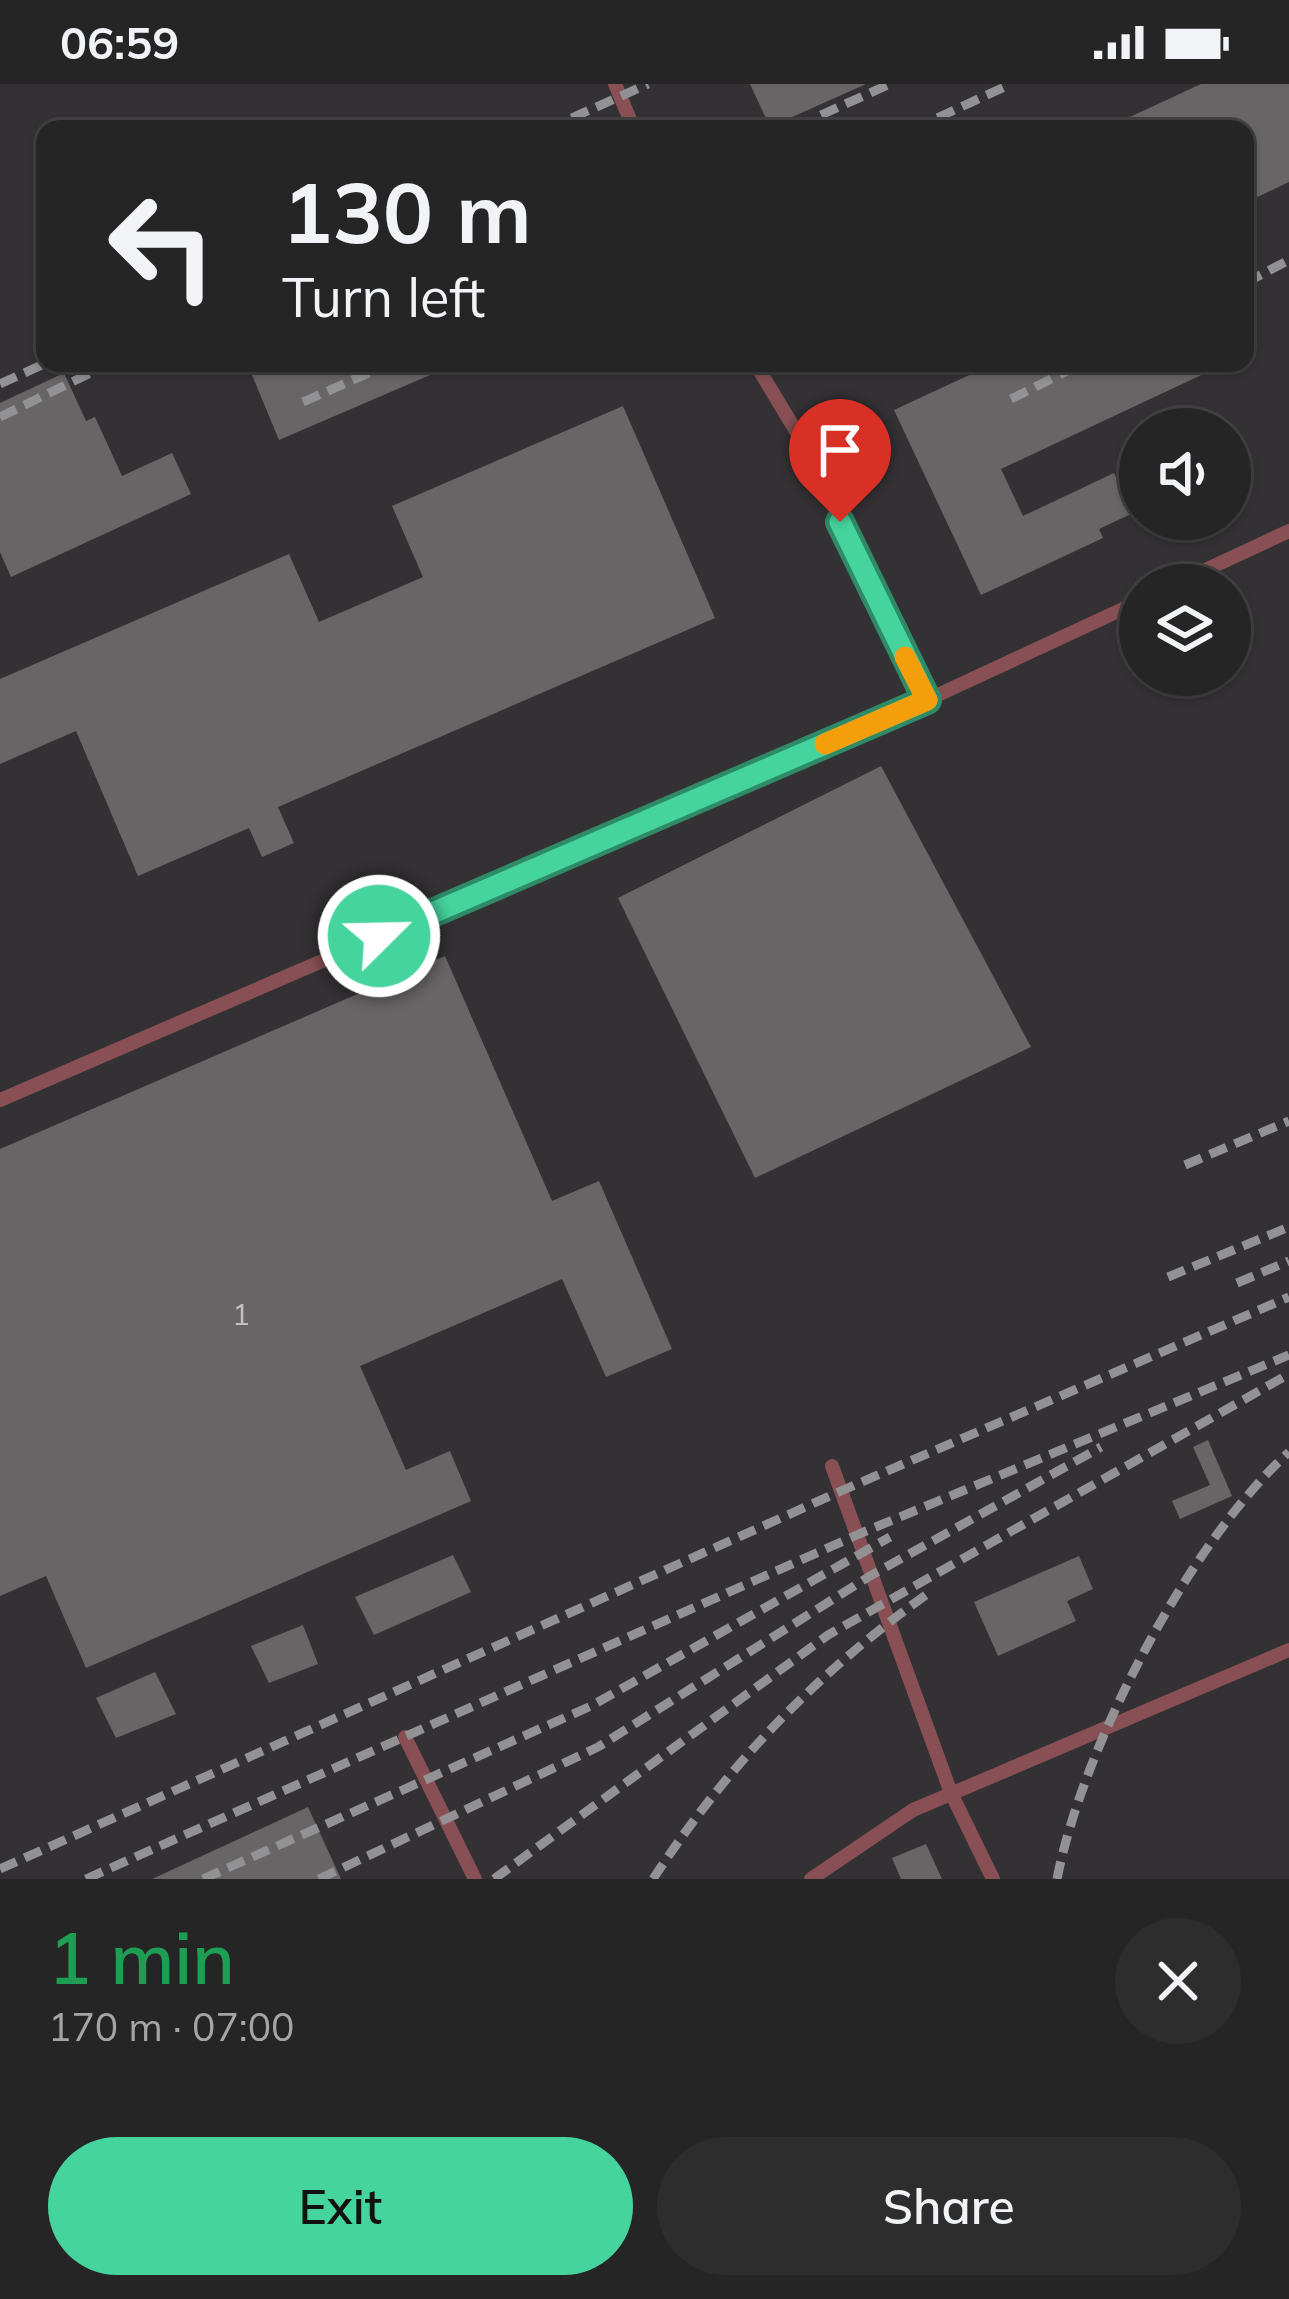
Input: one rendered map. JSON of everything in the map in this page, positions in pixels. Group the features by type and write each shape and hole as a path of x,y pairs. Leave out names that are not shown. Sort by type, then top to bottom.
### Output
{"lane":[{"path":"615,84 630,120"},
{"path":"760,372 808,452 927,700"},
{"path":"1218,564 1289,531"},
{"path":"0,1100 927,700 1119,611"},
{"path":"832,1466 951,1793 993,1879"},
{"path":"811,1879 913,1810 1289,1650"},
{"path":"405,1737 475,1879"}],"building":[{"path":"750,84 866,84 786,120 767,120"},
{"path":"1201,84 1289,84 1289,182 1254,199 1254,120 1123,120"},
{"path":"251,372 437,372 279,440"},
{"path":"976,372 1208,372 1131,408 1119,408 1119,414 1001,469 1023,516 1114,473 1119,484 1119,520 1099,529 1103,538 981,595 894,410"},
{"path":"64,373 86,421 95,417 122,476 172,453 191,494 11,577 0,552 0,403"},
{"path":"623,406 715,618 278,807 294,843 262,857 249,828 138,876 76,731 0,764 0,679 289,554 319,622 423,577 392,506"},
{"path":"881,766 1031,1047 755,1178 618,898"},
{"path":"445,956 552,1201 599,1181 672,1349 606,1377 562,1279 360,1366 406,1470 450,1451 471,1501 86,1668 46,1576 0,1596 0,1149"},
{"path":"1208,1440 1232,1496 1180,1519 1172,1501 1210,1485 1193,1447"},
{"path":"453,1555 471,1592 374,1635 355,1597"},
{"path":"1079,1556 1093,1589 1067,1601 1076,1621 998,1656 974,1602"},
{"path":"303,1625 318,1664 269,1683 251,1646"},
{"path":"155,1672 176,1714 116,1738 96,1698"},
{"path":"308,1807 341,1879 152,1879"},
{"path":"926,1844 942,1879 901,1879 892,1858"}],"railway":[{"path":"567,120 648,84"},
{"path":"821,115 890,84"},
{"path":"933,120 1011,84"},
{"path":"1254,278 1289,260"},
{"path":"0,384 36,368"},
{"path":"0,417 92,372"},
{"path":"303,402 371,372"},
{"path":"1011,399 1065,372"},
{"path":"1185,1165 1289,1121"},
{"path":"1168,1277 1289,1227"},
{"path":"1237,1283 1289,1261"},
{"path":"0,1869 841,1491 1289,1297"},
{"path":"86,1879 859,1534 1289,1355"},
{"path":"494,1879 828,1635 1289,1374"},
{"path":"319,1879 598,1747 870,1576 1101,1447"},
{"path":"1057,1879 1090,1769 1145,1650 1214,1539 1289,1452"},
{"path":"203,1879 591,1706 890,1537"},
{"path":"653,1879 712,1797 778,1722 850,1654 930,1592"}],"slow traffic":[{"path":"825,744 927,700 905,657"}],"route":[{"path":"379,936 927,700 840,522"}]}
